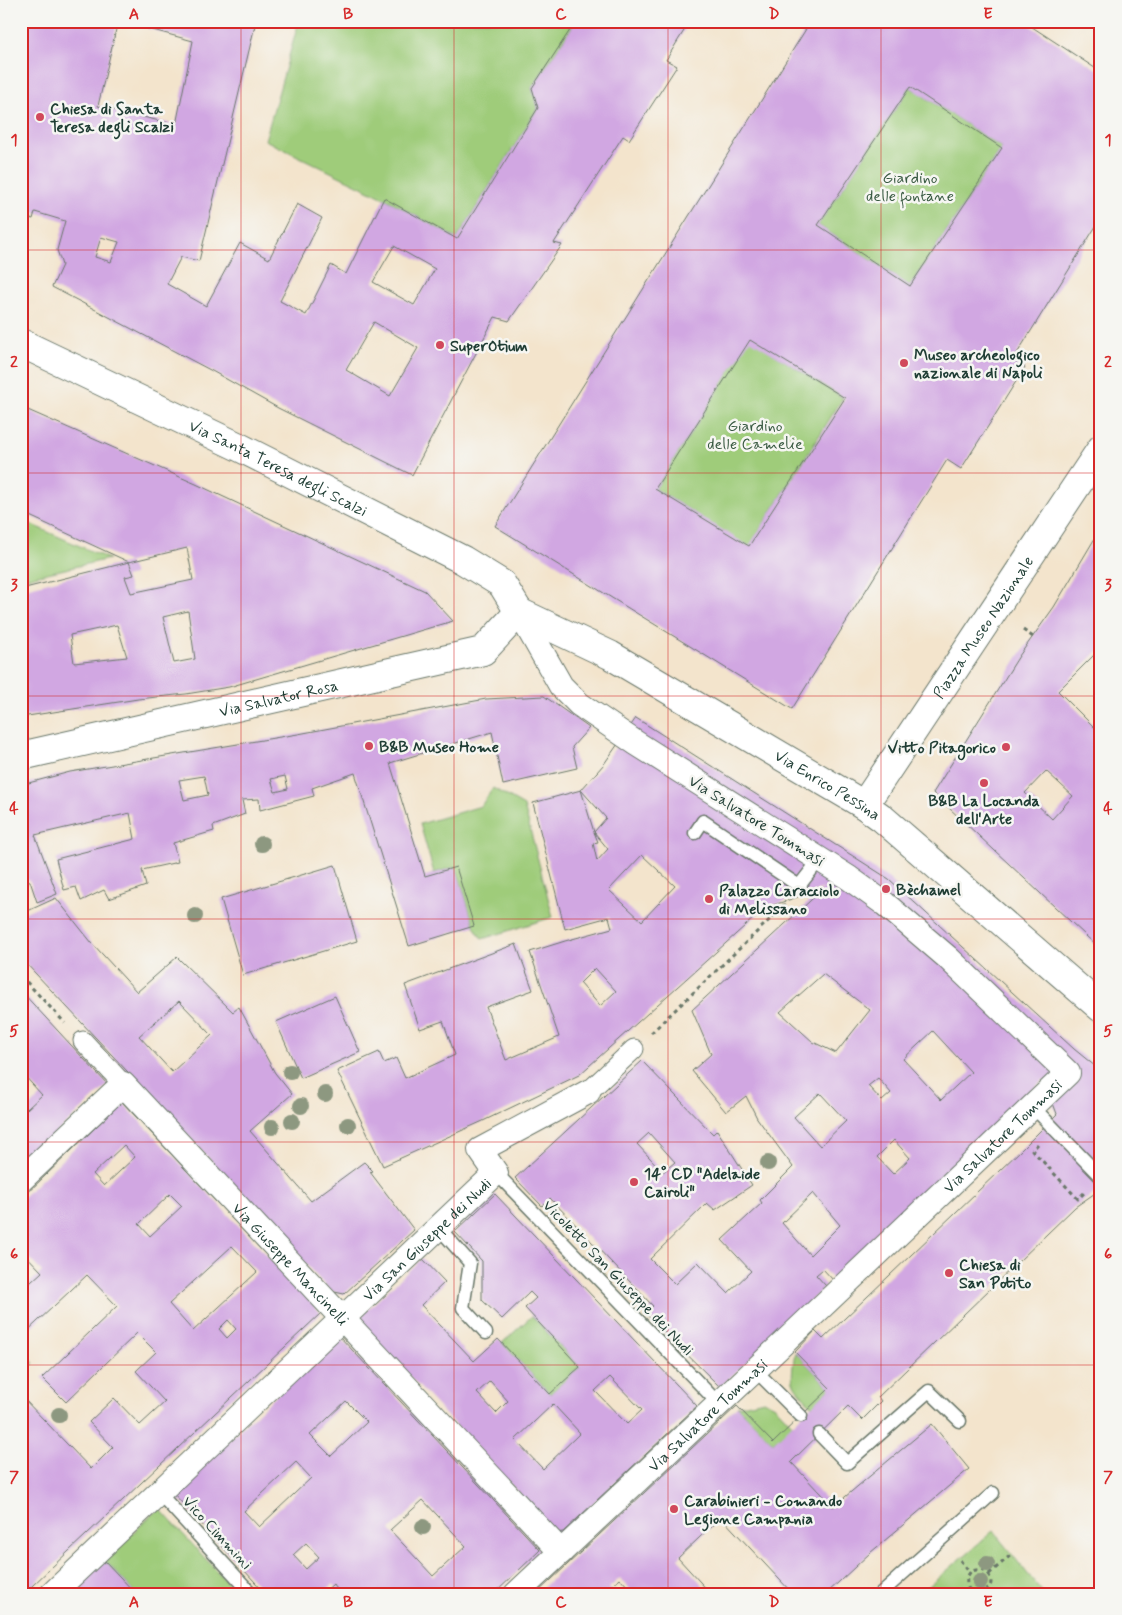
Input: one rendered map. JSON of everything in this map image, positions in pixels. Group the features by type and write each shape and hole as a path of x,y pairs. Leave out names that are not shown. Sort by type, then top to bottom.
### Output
{"main road":[{"name":"Via Santa Teresa degli Scalzi","path":"21,343 240,448 463,560 502,584 520,612"},
{"name":"Piazza Museo Nazionale","path":"864,805 1101,449"},
{"name":"Via Salvator Rosa","path":"21,756 483,651 520,612"},
{"name":"Via Enrico Pessina","path":"520,612 610,655 864,805 882,818 1101,1008"}],"street":[{"name":"Via Salvatore Tommasi","path":"516,1594 1068,1073 995,1002 906,921 868,891 636,743 568,695 561,686 520,612"},
{"name":"Via Giuseppe Mancinelli","path":"83,1042 561,1552"},
{"name":"Via San Giuseppe dei Nudi","path":"52,1594 496,1173 480,1150 588,1092 634,1049"},
{"path":"21,1180 123,1084"}],"lane":[{"path":"695,833 703,821 799,886 820,859"},
{"path":"1033,1107 1101,1177"},
{"name":"Vicoletto San Giuseppe dei Nudi","path":"496,1173 719,1404"},
{"path":"439,1228 470,1263 463,1308 486,1333"},
{"path":"755,1370 801,1416"},
{"path":"819,1434 847,1463 929,1391 960,1421"},
{"name":"Vico Cimmini","path":"159,1493 252,1594"},
{"path":"880,1594 993,1494"}],"path":[{"path":"1022,630 1033,637"},
{"path":"634,1049 784,906"},
{"path":"21,976 83,1042"},
{"path":"989,1574 1012,1554"},
{"path":"960,1560 970,1573"},
{"path":"981,1569 989,1574 991,1580 990,1588 985,1592 978,1594 970,1591 967,1587 966,1582 970,1573 981,1569"},
{"path":"967,1594 970,1591"}],"green space":[{"path":"299,21 576,21 532,88 538,108 457,239 384,198 265,140"},
{"name":"Giardino delle fontane","path":"910,87 1002,148 910,286 818,225"},
{"name":"Giardino delle Camelie","path":"750,339 843,398 749,547 655,489"},
{"path":"21,520 109,559 21,579"},
{"path":"493,788 524,806 553,917 482,939 474,926 456,867 434,873 420,824 481,806"},
{"path":"532,1316 580,1367 550,1394 502,1343"},
{"path":"21,1350 34,1363 21,1376"},
{"path":"795,1352 830,1388 812,1406 799,1392 793,1382 792,1371"},
{"path":"764,1400 775,1406 793,1425 773,1443 737,1406"},
{"path":"159,1508 238,1594 136,1594 104,1560"},
{"path":"993,1531 1044,1594 924,1594 922,1592"}],"building":[{"path":"21,21 118,21 98,106 176,125 193,41 120,21 256,21 199,261 181,257 167,284 206,306 240,243 269,259 297,204 322,218 280,301 306,315 331,265 346,274 384,198 457,239 538,108 532,88 576,21 690,21 666,60 677,66 629,140 623,136 554,243 562,245 509,321 495,317 412,475 278,408 52,287 62,265 57,250 65,221 35,212 33,219 21,216","holes":["101,237 119,242 111,262 95,257","394,246 435,269 414,305 373,282","374,322 418,348 390,396 346,370"]},
{"name":"Museo archeologico nazionale di Napoli","path":"811,21 1023,21 1101,72 1101,218 1013,360 1025,367 992,420 961,469 947,460 792,709 495,526","holes":["910,87 1002,148 910,286 818,225","750,340 845,398 749,546 655,489"]},
{"path":"21,407 196,484 425,591 453,621 229,687 21,717 21,684 24,683 21,669 21,589 129,562 21,512","holes":["187,548 193,580 131,593 125,577 134,575 129,562","188,611 195,659 174,663 163,617","117,625 127,657 74,663 70,635"]},
{"path":"1101,528 1101,648 1058,691 1101,734 1101,950 933,793 1019,656 1054,607","holes":["1046,771 1073,796 1052,819 1025,793"]},
{"path":"544,696 589,728 572,747 577,768 503,785 492,732 390,763 425,876 456,867 474,926 409,946 355,773 312,788 314,796 260,810 259,799 242,800 245,814 213,826 214,831 173,843 178,862 142,870 146,886 109,899 104,890 81,901 76,887 64,890 56,859 135,839 130,813 35,835 57,894 37,902 30,881 21,877 21,785 70,772 298,734 486,699","holes":["204,776 208,795 184,800 179,780","285,776 288,789 275,792 271,779"]},
{"path":"636,718 889,879 1074,1049 1101,1071 1101,1189 1075,1207 878,1397 881,1401 862,1420 848,1406 791,1462 833,1507 932,1424 969,1469 870,1553 826,1594 793,1594 721,1517 678,1558 711,1594 625,1594 630,1589 620,1578 609,1588 614,1594 536,1594 737,1406 773,1443 830,1388 795,1352 815,1331 823,1339 1057,1114 1044,1079 833,1280 823,1269 816,1275 826,1286 720,1387 645,1313 653,1306 550,1198 542,1206 515,1178 642,1061 713,1134 717,1130 752,1185 715,1210 707,1203 650,1259 675,1284 698,1262 728,1293 751,1271 722,1240 762,1203 760,1200 793,1167 757,1118 746,1096 726,1112 692,1071 711,1054 692,1010 824,888 765,908 579,1075 383,1166 337,1071 379,1052 384,1063 396,1058 405,1078 455,1055 443,1021 420,1029 405,985 516,944 533,990 486,1007 506,1060 559,1037 530,952 612,928 609,917 565,929 533,803 581,790 604,764","holes":["581,790 606,818 594,832","594,832 608,849 597,861 593,843 598,842","642,855 675,886 642,921 609,890","595,968 616,991 600,1006 580,983","823,974 870,1010 836,1053 813,1042 780,1012","933,1031 971,1072 941,1100 903,1059","878,1078 891,1093 882,1101 868,1086","820,1093 846,1121 820,1146 794,1117","649,1133 675,1162 663,1172 637,1144","894,1140 910,1158 893,1174 877,1157","813,1193 840,1225 810,1255 782,1223"]},
{"path":"335,865 357,941 243,975 221,899"},
{"path":"56,898 92,943 137,992 177,957 233,1012 239,1007 275,1073 292,1094 250,1131 311,1201 364,1162 373,1171 370,1172 414,1230 344,1294 330,1291 248,1200 21,958 21,914","holes":["179,1001 212,1035 172,1072 139,1036"]},
{"path":"21,991 108,1085 21,1165 21,1103 27,1109 42,1095 21,1074"},
{"path":"335,996 360,1052 301,1078 276,1022"},
{"path":"122,1102 321,1313 25,1594 21,1594 21,1398 91,1469 113,1447 89,1422 114,1398 140,1425 165,1402 136,1371 156,1352 137,1333 66,1402 42,1378 117,1306 87,1275 21,1337 21,1291 42,1272 21,1250 21,1199","holes":["124,1145 135,1157 104,1186 93,1174","170,1194 182,1206 150,1236 139,1224","232,1246 257,1272 193,1331 169,1304","228,1320 236,1329 227,1338 219,1329"]},
{"path":"495,1194 697,1406 563,1532 556,1533 357,1320 422,1258 445,1282 421,1305 474,1361 498,1339 550,1394 580,1367 525,1308 536,1298 530,1292 502,1319 482,1300 482,1261 455,1232","holes":["610,1377 642,1410 627,1424 595,1391","490,1381 508,1401 496,1413 477,1393","553,1404 580,1433 543,1469 515,1440"]},
{"path":"339,1336 540,1550 494,1594 341,1594 333,1584 322,1594 266,1594 173,1493","holes":["346,1401 367,1422 331,1456 310,1435","296,1462 311,1478 259,1527 244,1511","423,1500 466,1546 433,1576 390,1530","306,1543 319,1557 306,1569 293,1555"]},
{"path":"104,1560 136,1594 68,1594"}],"place":[{"name":"Chiesa di Santa Teresa degli Scalzi","path":"40,117"},
{"name":"SuperOtium","path":"440,345"},
{"name":"Museo archeologico nazionale di Napoli","path":"904,363"},
{"name":"B&B Museo Home","path":"369,746"},
{"name":"Vitto Pitagorico","path":"1006,747"},
{"name":"B&B La Locanda dell'Arte","path":"984,783"},
{"name":"Bèchamel","path":"886,889"},
{"name":"Palazzo Caracciolo di Melissano","path":"709,899"},
{"name":"14° CD \"Adelaide Cairoli\"","path":"634,1182"},
{"name":"Chiesa di San Potito","path":"949,1273"},
{"name":"Carabinieri - Comando Legione Campania","path":"674,1509"}]}
